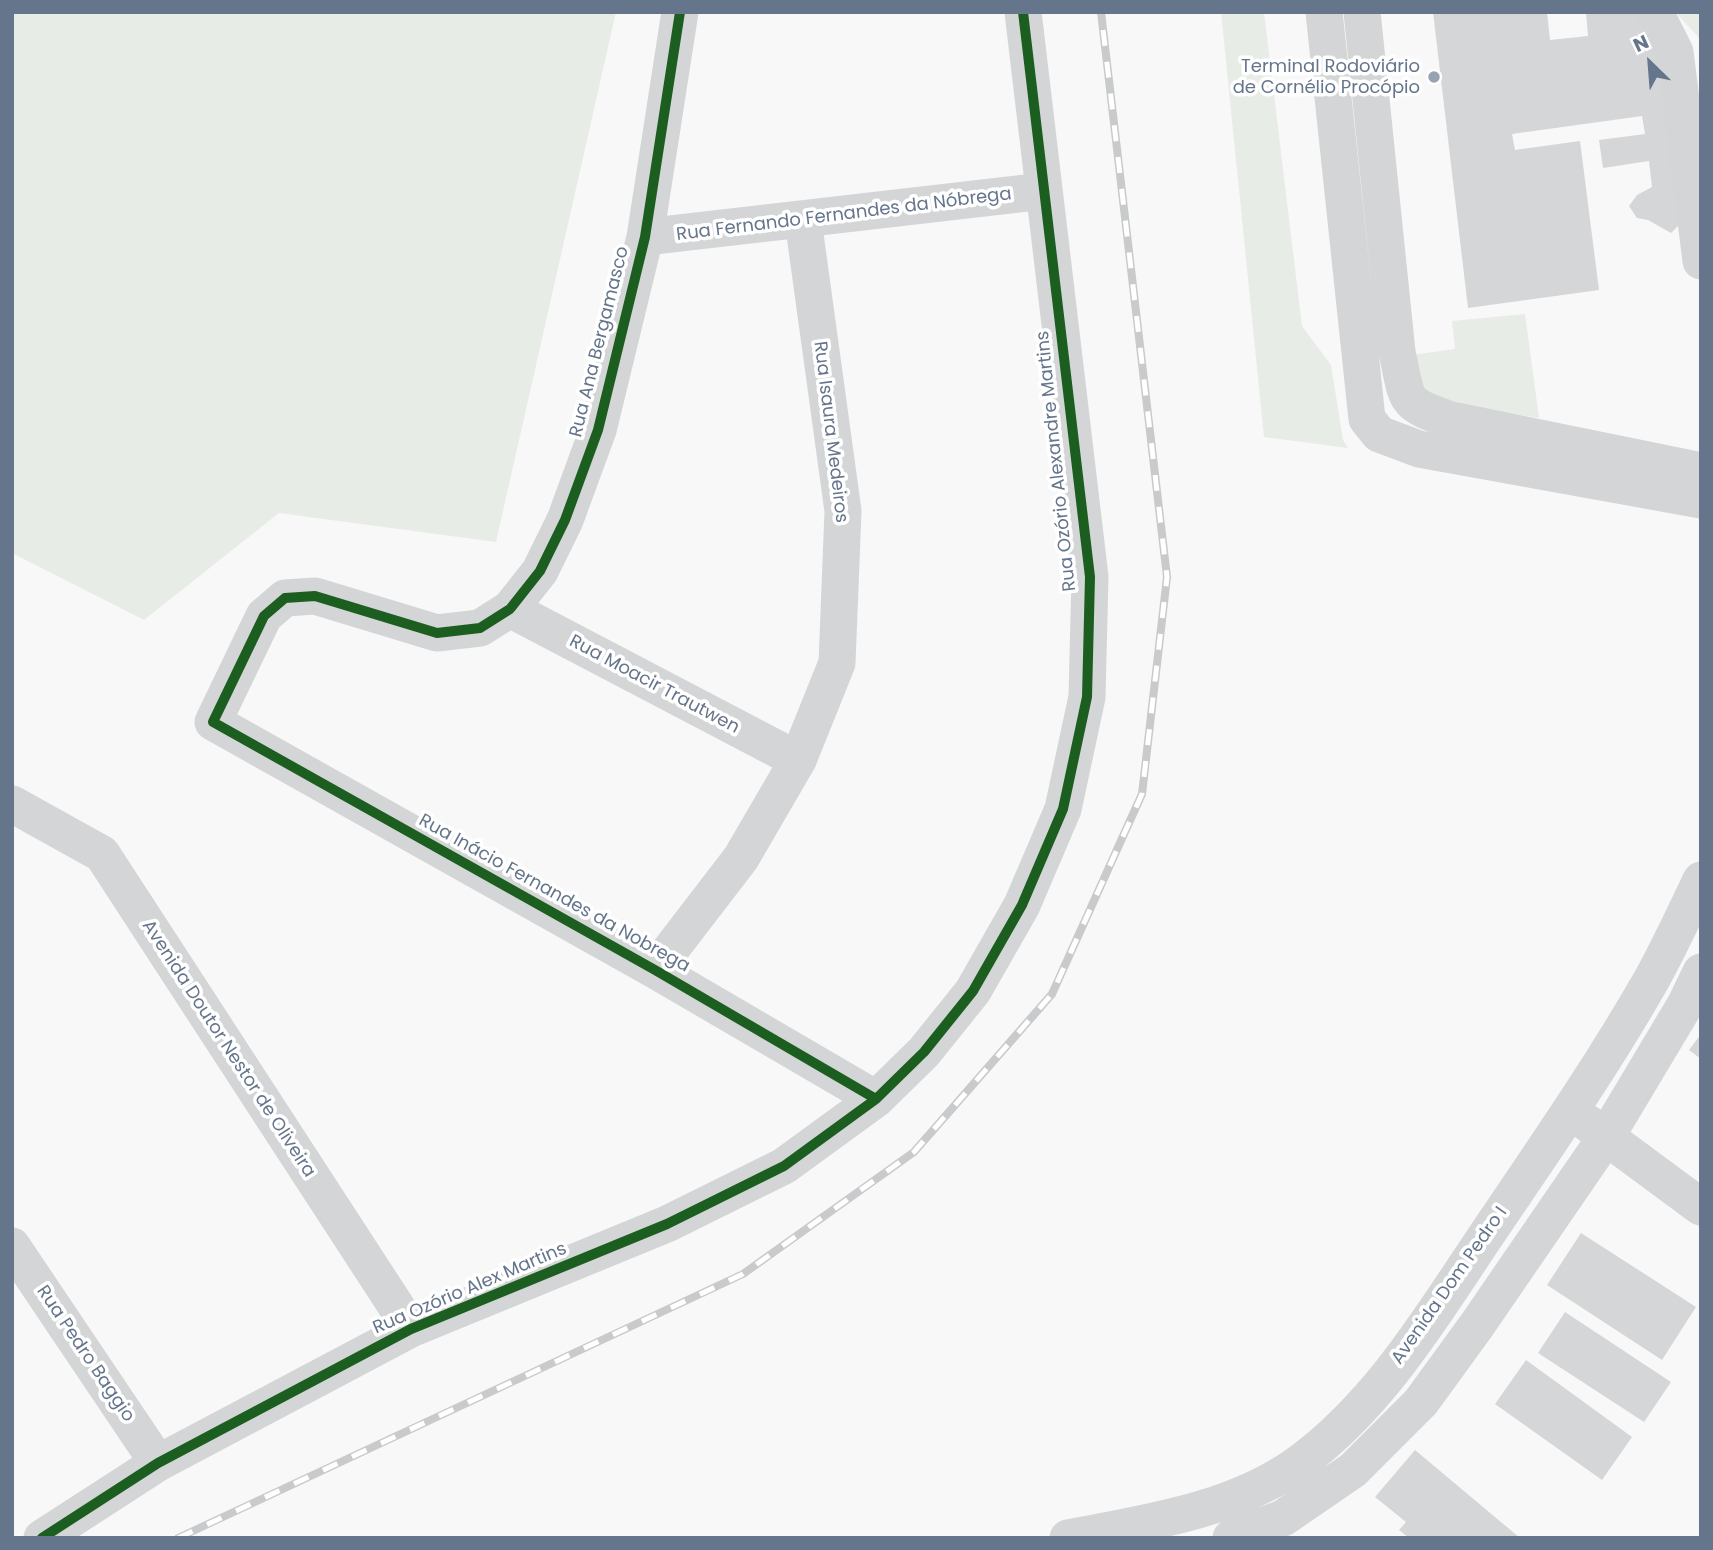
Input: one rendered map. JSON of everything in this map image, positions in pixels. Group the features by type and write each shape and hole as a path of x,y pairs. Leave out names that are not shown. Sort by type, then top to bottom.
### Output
{"street":[{"name":"Rua Ana Bergamasco","path":"213,722 264,616 285,598 315,596 437,633 480,628 510,609 540,571 565,520 598,430 645,237 680,12"},
{"name":"Rua Ozório Alexandre Martins","path":"876,1098 924,1052 973,991 1022,905 1063,809 1087,696 1090,577 1023,12"},
{"path":"1324,12 1367,419 1379,434 1419,449 1701,500"},
{"path":"1362,12 1397,352 1406,397 1421,410 1451,420 1701,471"},
{"path":"1655,12 1675,52 1701,261"},
{"name":"Rua Fernando Fernandes da Nóbrega","path":"645,237 1044,191"},
{"name":"Rua Isaura Medeiros","path":"655,970 741,858 798,760 837,663 843,511 803,220"},
{"name":"Rua Moacir Trautwen","path":"510,609 798,760"},
{"name":"Rua Inácio Fernandes da Nobrega","path":"213,722 655,970 876,1098"},
{"name":"Avenida Doutor Nestor de Oliveira","path":"12,804 102,854 411,1329"},
{"name":"Avenida Dom Pedro I","path":"1068,1538 1210,1506 1241,1494 1301,1462 1338,1431 1412,1346 1570,1111 1650,983 1701,880"},
{"path":"1231,1538 1283,1518 1353,1470 1420,1402 1477,1325 1606,1137 1685,1005 1701,972"},
{"name":"Rua Ozório Alex Martins","path":"42,1538 158,1463 411,1329 667,1224 784,1166 876,1098"},
{"path":"1570,1111 1701,1207"},
{"name":"Rua Pedro Baggio","path":"12,1246 158,1463"}],"shaded area":[{"path":"12,12 616,12 496,542 279,513 144,620 12,553"},
{"path":"1221,12 1264,12 1302,326 1331,365 1343,440 1348,448 1264,437"},
{"path":"1675,12 1701,12 1701,40"},
{"path":"1525,314 1539,418 1437,402 1404,356 1455,349 1452,321"}],"building":[{"path":"1433,12 1547,12 1550,40 1588,36 1586,12 1649,12 1687,217 1671,233 1648,220 1637,218 1629,206 1637,195 1652,187 1649,161 1603,168 1599,140 1645,134 1642,116 1512,134 1515,150 1580,141 1599,290 1468,308"},
{"path":"1701,1034 1701,1059 1689,1050"},
{"path":"1581,1233 1696,1307 1662,1360 1547,1285"},
{"path":"1565,1312 1671,1382 1644,1422 1538,1353"},
{"path":"1526,1360 1632,1437 1602,1480 1495,1404"},
{"path":"1415,1450 1520,1538 1409,1538 1399,1530 1406,1522 1375,1497"}],"railway":[{"path":"178,1538 743,1274 914,1152 1052,994 1142,794 1167,577 1101,12"}],"cycle path":[{"path":"680,12 645,237 598,430 565,520 540,571 510,609 480,628 437,633 315,596 285,598 264,616 213,722 655,970 876,1099"},
{"path":"42,1538 158,1463 411,1329 667,1224 784,1166 876,1099 924,1052 973,991 1022,905 1063,809 1087,697 1090,577 1023,12"}],"place":[{"name":"Terminal Rodoviário de Cornélio Procópio","path":"1434,77"}]}
